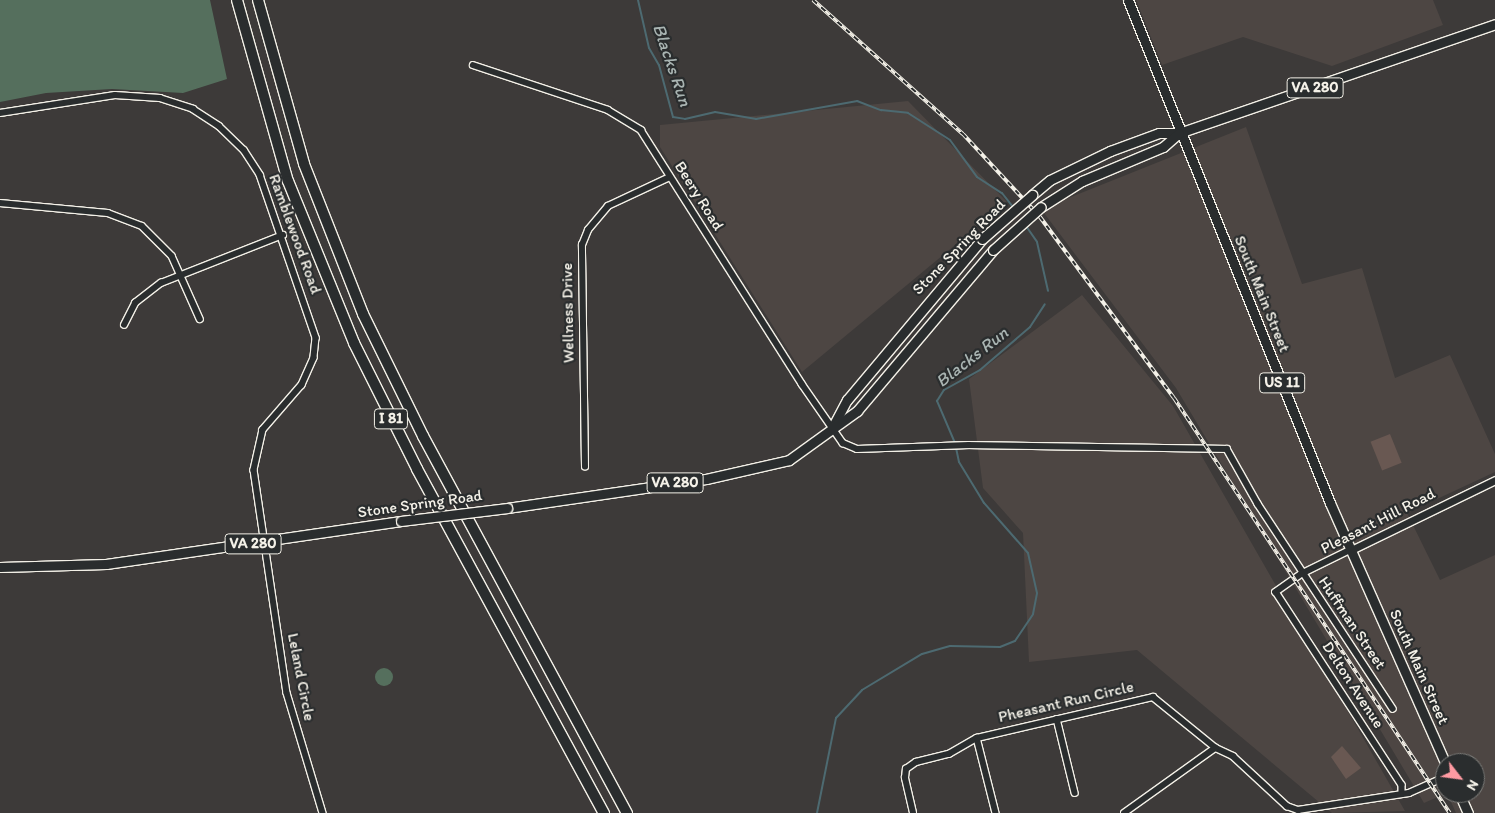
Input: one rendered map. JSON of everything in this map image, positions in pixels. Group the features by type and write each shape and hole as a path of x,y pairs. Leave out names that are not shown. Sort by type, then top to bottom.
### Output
{"highway":[{"name":"I 81","path":"237,0 288,181 354,343 414,463 604,813"},
{"name":"I 81","path":"258,0 304,164 363,314 432,453 627,813"}],"main road":[{"name":"South Main Street","path":"1128,0 1179,133 1351,550 1442,753"},
{"name":"Stone Spring Road","path":"832,429 846,400 982,239 1050,180 1110,151 1160,134 1179,133 1495,24"},
{"name":"Stone Spring Road","path":"0,567 106,564 265,543 401,521 507,508 767,467 795,456 857,411 993,250 1041,206 1082,181 1164,147 1179,133"}],"street":[{"name":"Beery Road","path":"473,65 628,120 646,136 670,177 832,429"},
{"name":"Ramblewood Road","path":"0,113 126,95 160,98 187,107 219,126 245,152 262,181 283,235 314,324 316,346 302,384 268,422 256,444 254,470 265,543"},
{"name":"Wellness Drive","path":"585,466 582,245 588,230 608,206 670,177"},
{"path":"0,203 105,213 128,219 159,239 181,274 200,319"},
{"path":"124,325 129,311 143,295 181,274 283,235"},
{"name":"Huffman Street","path":"832,429 843,443 857,449 946,445 1228,449 1302,574 1393,709"},
{"name":"Pleasant Hill Road","path":"1276,592 1302,574 1495,480"},
{"name":"Leland Circle","path":"265,543 287,692 322,813"},
{"name":"Delton Avenue","path":"1276,592 1402,785 1402,794"},
{"name":"Pheasant Run Circle","path":"913,813 906,769 916,762 949,754 977,738 1153,697 1216,748"},
{"path":"1057,719 1074,793"},
{"path":"977,738 996,813"},
{"path":"1125,813 1216,748 1233,756 1287,806 1303,811 1402,794 1435,781"}],"shaded area":[{"path":"1136,0 1433,0 1443,25 1332,66 1243,37 1162,65"},
{"path":"908,101 1007,202 802,372 660,147 660,125"},
{"path":"1246,127 1302,284 1362,268 1395,378 1450,355 1495,454 1495,472 1407,513 1440,580 1495,555 1495,813 1456,813 1452,803 1485,803 1485,753 1435,753 1435,798 1424,803 1176,388 1041,209"},
{"path":"1082,295 1173,406 1405,811 1332,813 1137,650 1029,662 1023,533 983,488 969,379"}],"green space":[{"path":"0,0 210,0 227,79 183,93 112,89 46,93 0,102"},
{"path":"384,668 390,671 393,677 390,683 384,686 378,683 375,677 378,671"}],"building":[{"path":"1390,434 1402,463 1382,471 1371,442"},
{"path":"1342,746 1361,768 1346,779 1331,757"}],"waterway":[{"name":"Blacks Run","path":"638,0 649,48 659,65 673,117 685,119 715,112 756,119 857,101 881,110 908,113 950,140 977,177 1002,193 1013,207"},
{"name":"Blacks Run","path":"1026,226 1037,242 1048,291"},
{"name":"Blacks Run","path":"955,443 937,401 944,390 980,370 1030,327 1045,304"},
{"name":"Blacks Run","path":"817,813 836,718 862,690 922,654 950,646 1000,647 1015,641 1033,614 1037,593 1028,553 984,503 959,462 956,448"}],"railway":[{"path":"813,0 963,134 1040,217 1174,398 1450,813"}]}
